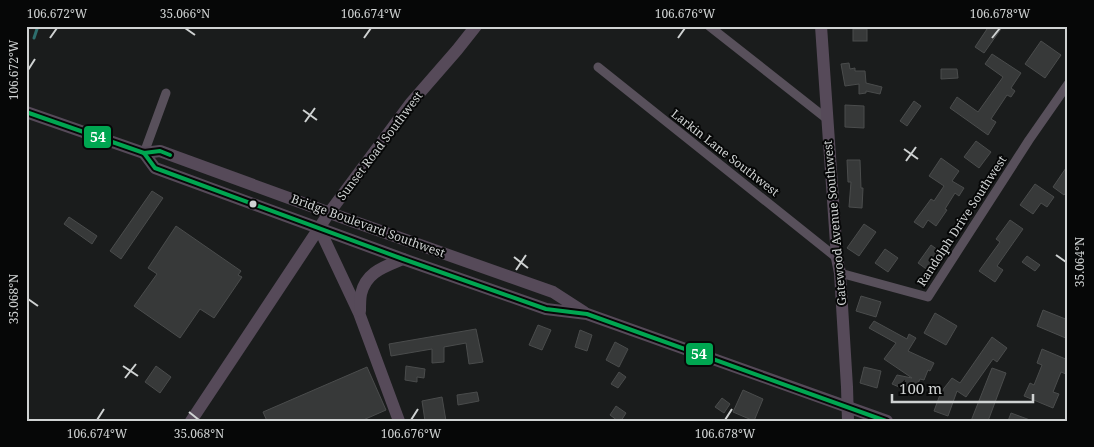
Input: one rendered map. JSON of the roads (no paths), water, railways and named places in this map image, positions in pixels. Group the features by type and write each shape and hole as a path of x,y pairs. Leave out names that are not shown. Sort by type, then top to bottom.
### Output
{"main road":[{"name":"Sunset Road Southwest","path":"191,421 329,213 410,104 476,26"},
{"name":"Gatewood Avenue Southwest","path":"821,26 837,258 840,273 848,421"},
{"name":"Bridge Boulevard Southwest","path":"26,112 144,153 160,151 553,292 587,314"},
{"name":"Bridge Boulevard Southwest","path":"144,153 155,168 403,259 546,309 587,314 887,421"},
{"path":"319,228 360,313 399,421"},
{"path":"360,313 361,294 370,277 382,268 403,259"}],"street":[{"path":"709,26 827,119"},
{"name":"Larkin Lane Southwest","path":"598,67 837,258"},
{"name":"Randolph Drive Southwest","path":"840,273 928,297 1029,140 1068,84"},
{"path":"144,153 166,93"}],"waterway":[{"path":"34,38 38,26"}]}
